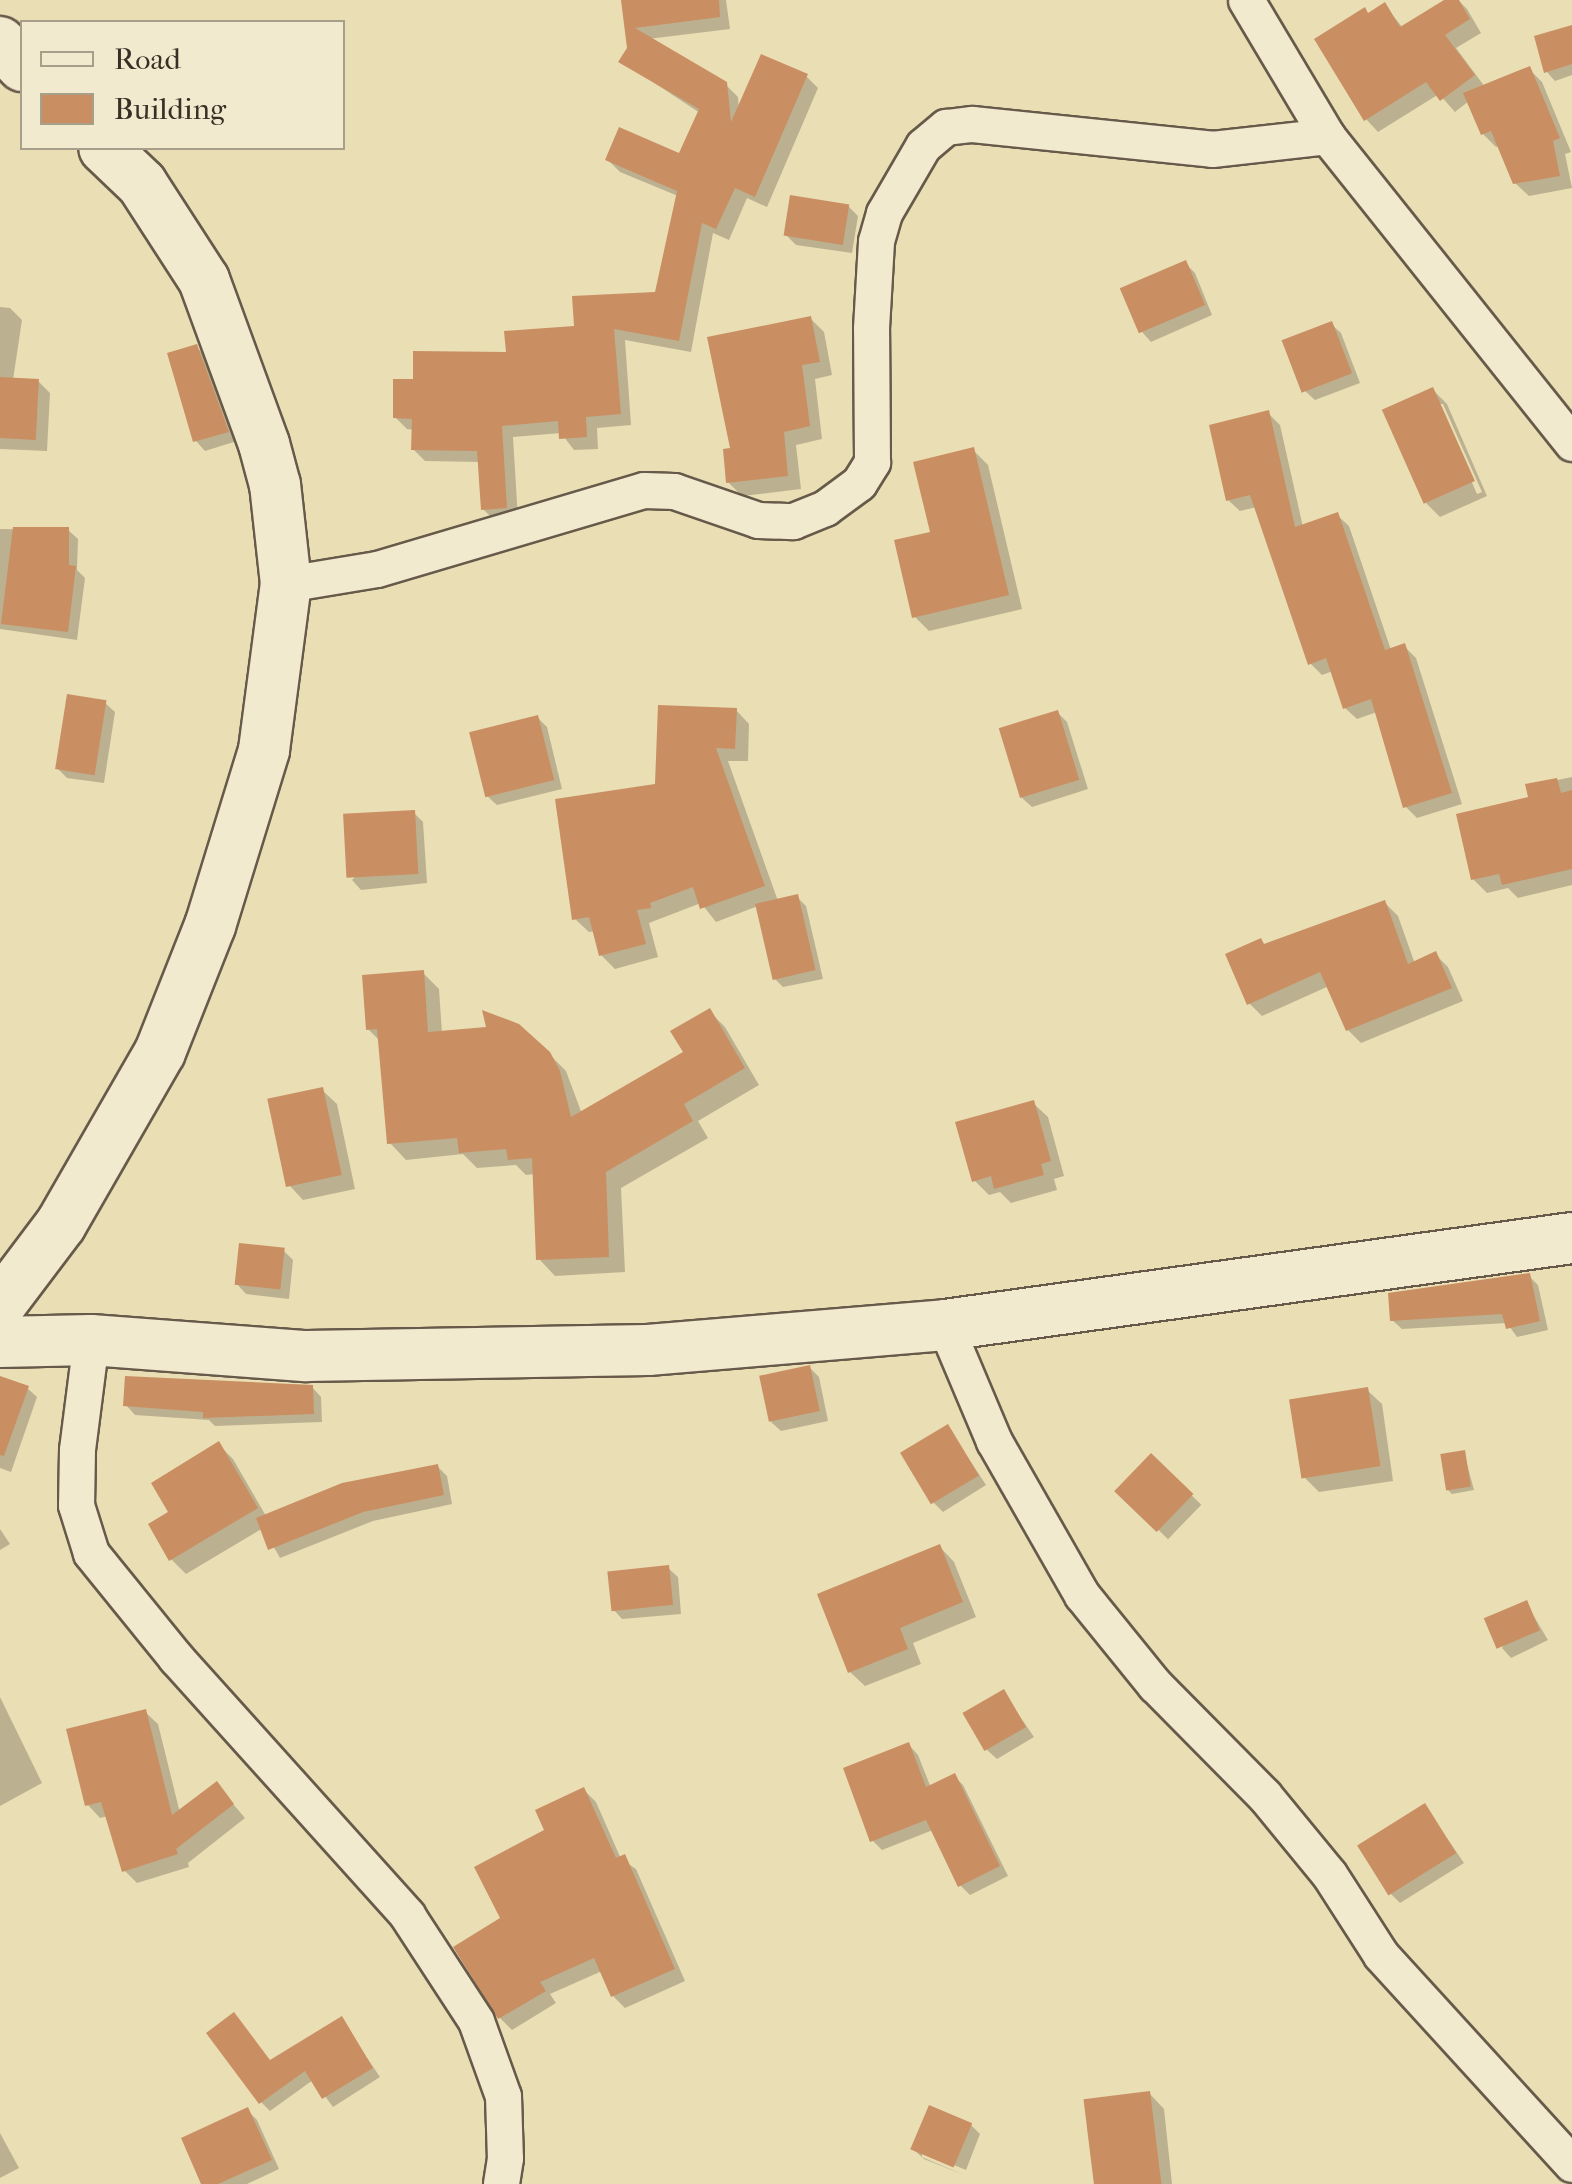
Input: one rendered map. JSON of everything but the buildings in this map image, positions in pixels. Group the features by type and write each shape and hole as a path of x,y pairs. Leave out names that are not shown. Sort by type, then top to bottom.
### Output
{"street":[{"path":"1246,0 1327,136 1572,443"},
{"path":"0,42 20,64"},
{"path":"286,584 377,568 644,490 674,491 758,520 794,521 824,508 859,483 872,462 870,328 876,241 884,213 923,146 946,127 972,124 1059,131 1212,149 1327,136"},
{"path":"0,1305 61,1224 160,1052 210,926 264,750 286,584 275,486 264,444 204,280 142,184 106,150"},
{"path":"0,1342 91,1340 288,1356 648,1350 945,1325 1572,1238"},
{"path":"945,1325 994,1441 1082,1595 1156,1685 1264,1795 1329,1874 1381,1954 1572,2164"},
{"path":"91,1340 77,1450 76,1506 91,1554 176,1658 407,1915 476,2021 502,2096 505,2158 501,2184"}]}
